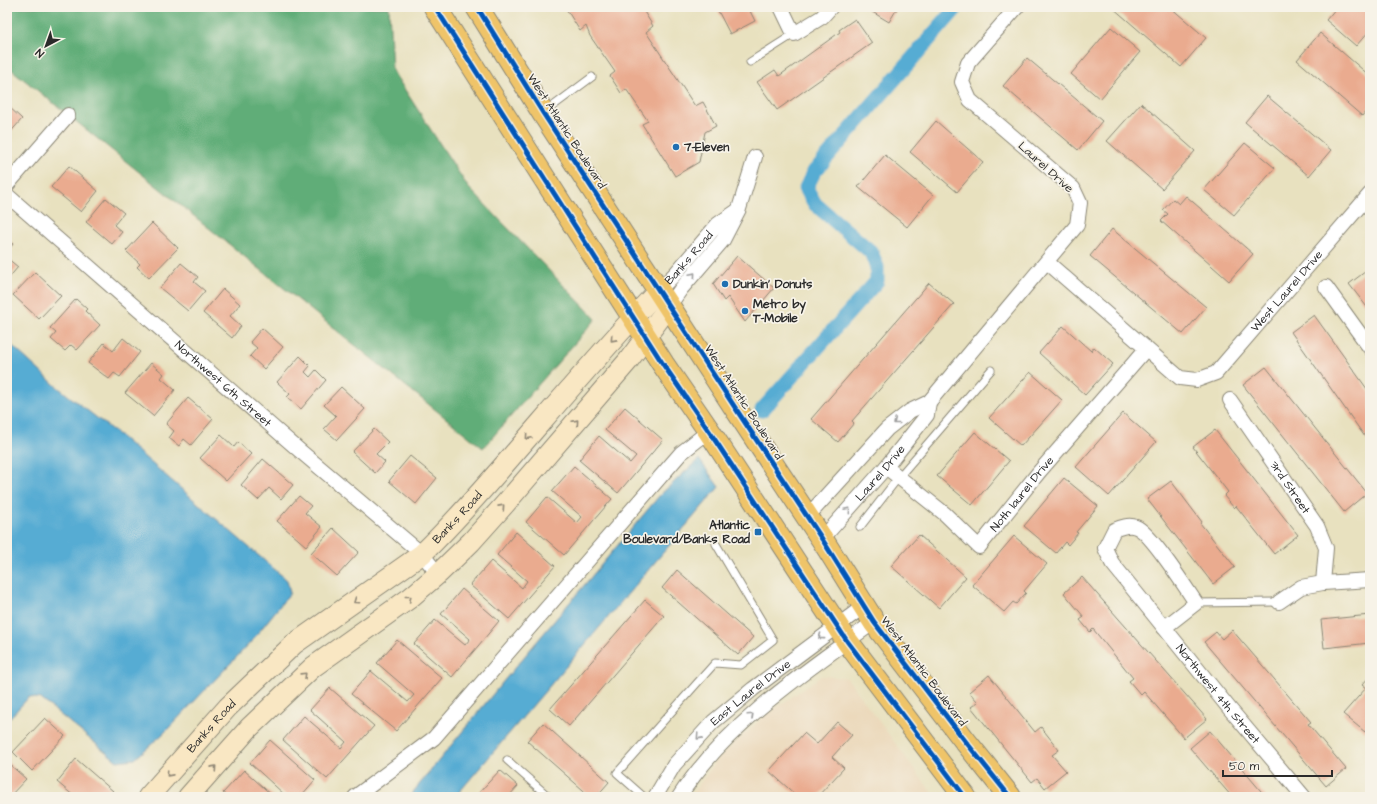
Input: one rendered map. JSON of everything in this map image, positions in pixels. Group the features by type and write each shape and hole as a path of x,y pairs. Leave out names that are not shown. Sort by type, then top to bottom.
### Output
{"main road":[{"path":"435,7 633,318 842,634 965,797"},
{"name":"West Atlantic Boulevard","path":"477,7 543,113 822,539 869,614 966,742 1010,797"}],"street":[{"path":"781,7 794,34 822,17 831,7"},
{"name":"Laurel Drive","path":"807,516 887,429 910,411 929,402 1077,225 1080,203 1073,188 970,100 962,82 968,63 1017,7"},
{"path":"7,186 68,116"},
{"name":"Banks Road","path":"196,793 249,728 313,667 387,614 438,574 471,542 510,498 623,367 646,337 675,274 718,224 739,209 755,158"},
{"name":"West Laurel Drive","path":"1146,349 1180,378 1197,380 1216,373 1370,194"},
{"name":"Northwest 6th Street","path":"7,195 293,445 422,554 438,574"},
{"path":"1047,262 1146,349"},
{"path":"1326,287 1370,348"},
{"name":"Banks Road","path":"148,797 228,707 294,644 422,554 455,520 614,338 633,318 664,298"},
{"name":"Noth laurel Drive","path":"886,467 945,514 979,547 1039,472 1146,349"},
{"name":"3rd Street","path":"1230,400 1317,526 1326,548 1323,583"},
{"name":"Laurel Drive","path":"822,539 886,467 926,415 929,402"},
{"path":"355,797 434,738 681,454 709,431"},
{"name":"Northwest 4th Street","path":"1196,603 1148,536 1136,527 1124,526 1114,530 1105,548 1112,563 1304,797"},
{"path":"1279,602 1300,587 1323,583 1370,580"},
{"path":"1164,628 1196,603"},
{"name":"East Laurel Drive","path":"655,797 674,765 713,722 753,689 842,634 869,614"},
{"name":"East Laurel Drive","path":"679,797 689,781 733,732 842,634 869,614"},
{"path":"196,793 191,775 191,768 227,724 254,696 280,658"}],"lane":[{"path":"750,62 794,34"},
{"path":"543,113 592,77"},
{"path":"860,527 898,478 991,370"},
{"path":"644,797 617,773 715,663 741,665 773,640 716,544"},
{"path":"1196,603 1279,602"},
{"path":"508,760 549,797"}],"shaded area":[{"path":"821,676 847,678 935,797 690,797 718,759 762,718"}],"green space":[{"path":"7,7 389,7 392,70 468,187 596,319 483,448 7,66"}],"water":[{"path":"7,341 55,385 120,436 287,580 290,593 250,643 164,733 135,759 117,761 41,699 29,697 7,721"},
{"path":"699,459 719,487 455,797 409,797 502,683 660,495"}],"building":[{"path":"565,7 641,7 653,26 646,32 695,106 703,102 716,126 705,132 699,162 675,176 642,124 648,121 626,89 621,93 610,76 615,72 590,36 586,26 580,31"},
{"path":"716,7 748,7 755,21 730,34"},
{"path":"864,7 898,7 889,22"},
{"path":"1112,7 1170,7 1206,38 1181,67"},
{"path":"1337,7 1370,7 1370,30 1356,46 1326,20"},
{"path":"855,19 872,43 777,110 757,82 775,70 779,76 840,32 839,30"},
{"path":"1111,27 1140,52 1100,99 1071,74"},
{"path":"1320,33 1370,76 1370,106 1362,116 1297,60"},
{"path":"1027,58 1102,121 1078,150 1003,86"},
{"path":"1267,96 1331,150 1309,176 1245,122"},
{"path":"1141,103 1195,151 1162,189 1107,141"},
{"path":"7,105 22,119 7,136"},
{"path":"936,121 983,162 957,192 910,152"},
{"path":"1245,143 1275,168 1234,215 1204,190"},
{"path":"885,155 933,195 907,227 858,187"},
{"path":"69,166 98,191 81,212 51,187"},
{"path":"1186,196 1253,254 1229,281 1161,221 1168,214 1163,210 1173,199 1179,204"},
{"path":"106,198 124,213 114,225 122,232 112,244 86,222"},
{"path":"152,223 178,248 149,278 137,267 140,264 126,251"},
{"path":"1112,229 1206,307 1183,334 1090,256"},
{"path":"7,239 13,244 7,252"},
{"path":"737,256 774,288 745,322 728,297 724,301 713,284"},
{"path":"7,258 18,267 7,280"},
{"path":"181,263 198,277 194,282 205,291 188,311 160,288"},
{"path":"1370,268 1370,311 1349,284"},
{"path":"35,272 61,296 39,319 13,295"},
{"path":"929,283 954,304 852,421 854,423 838,442 811,419"},
{"path":"223,289 240,304 230,316 241,326 232,338 203,313"},
{"path":"76,299 87,309 85,311 100,325 77,350 71,345 65,351 51,339 56,333 50,328"},
{"path":"1314,315 1370,393 1370,444 1291,332"},
{"path":"1063,326 1091,351 1094,347 1113,364 1085,395 1039,353"},
{"path":"262,328 283,347 264,369 250,356 257,348 250,342"},
{"path":"123,338 140,352 120,377 114,373 109,379 88,363 104,343 113,351"},
{"path":"300,356 310,366 305,372 310,377 316,370 326,380 301,409 287,397 290,394 277,382"},
{"path":"151,363 164,374 161,378 175,390 153,416 125,393"},
{"path":"1266,367 1367,493 1344,512 1243,385"},
{"path":"1030,372 1062,400 1021,446 989,418"},
{"path":"341,387 365,409 337,440 324,429 336,416 324,405"},
{"path":"188,398 213,419 191,445 184,439 179,446 169,438 174,431 166,424"},
{"path":"625,407 663,440 618,493 579,460 599,436 630,463 636,456 605,430"},
{"path":"1123,413 1156,442 1109,496 1076,467"},
{"path":"374,429 388,442 376,454 385,462 375,473 352,452"},
{"path":"1215,430 1298,535 1274,554 1236,506 1234,508 1224,496 1228,492 1193,447"},
{"path":"975,432 1009,461 972,505 937,476"},
{"path":"221,435 234,447 238,442 251,454 226,481 200,458"},
{"path":"410,456 437,478 416,504 389,481"},
{"path":"263,459 293,485 281,499 269,488 258,500 241,485"},
{"path":"574,466 612,499 564,555 526,522 547,497 577,523 582,517 552,491"},
{"path":"1064,478 1098,506 1076,532 1078,533 1068,545 1065,542 1056,553 1024,526"},
{"path":"1171,481 1202,522 1200,523 1235,567 1213,584 1147,499"},
{"path":"299,496 311,506 305,513 322,527 306,546 277,521"},
{"path":"333,528 359,552 337,576 311,553"},
{"path":"516,532 555,566 509,619 470,585 491,561 522,588 527,581 497,555"},
{"path":"919,535 966,577 939,608 891,566"},
{"path":"1014,536 1047,564 1024,591 1026,593 1016,604 1013,602 1004,612 972,585"},
{"path":"677,570 753,637 738,655 662,588"},
{"path":"1082,577 1207,719 1184,738 1144,692 1141,695 1129,681 1133,678 1093,629 1090,632 1080,620 1084,617 1064,593"},
{"path":"462,589 499,621 452,677 414,644 435,620 465,645 470,639 441,614"},
{"path":"645,600 664,616 569,726 550,709"},
{"path":"1370,615 1370,643 1324,648 1321,620"},
{"path":"1232,630 1311,722 1308,724 1346,769 1326,786 1204,642 1216,632 1222,639"},
{"path":"397,640 442,678 396,731 351,694 371,671 408,702 414,695 377,663"},
{"path":"989,675 1035,732 1041,727 1059,750 1052,755 1066,771 1045,788 1037,778 1032,782 971,707 978,702 969,692"},
{"path":"1370,676 1370,726 1365,732 1343,714 1366,688 1362,685"},
{"path":"330,688 374,726 327,779 283,740 304,716 341,748 346,742 310,710"},
{"path":"45,718 65,736 32,771 13,752"},
{"path":"837,722 852,735 832,757 844,768 817,797 798,797 769,771 804,733 817,744"},
{"path":"543,723 609,782 596,797 591,797 527,741"},
{"path":"1210,731 1266,797 1232,797 1190,748"},
{"path":"270,740 315,780 300,797 285,797 286,796 250,763"},
{"path":"76,759 113,791 108,797 75,797 57,782"},
{"path":"7,762 26,779 9,797 7,797"},
{"path":"244,770 274,797 228,797 223,793"},
{"path":"500,770 518,786 508,797 475,797"}],"waterway":[{"path":"762,410 877,281 877,267 871,252 815,204 806,188 814,172 957,7"}],"cycle path":[{"path":"435,7 663,364 709,431 847,641 965,797"},
{"path":"477,7 543,113 822,539 874,622 1010,797"}],"place":[{"name":"7-Eleven","path":"676,147"},
{"name":"Dunkin' Donuts","path":"725,284"},
{"name":"Metro by T-Mobile","path":"745,311"},
{"name":"Atlantic Boulevard/Banks Road","path":"758,532"}]}
